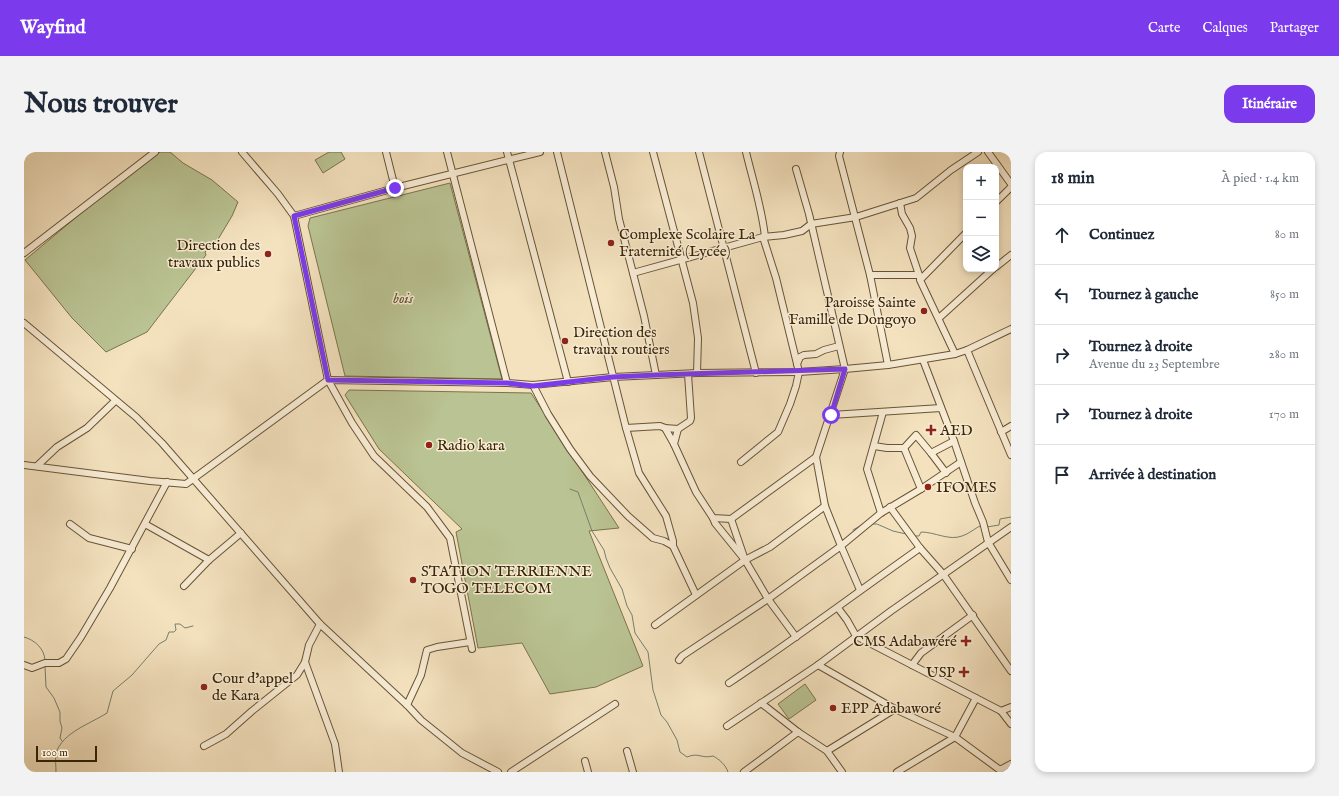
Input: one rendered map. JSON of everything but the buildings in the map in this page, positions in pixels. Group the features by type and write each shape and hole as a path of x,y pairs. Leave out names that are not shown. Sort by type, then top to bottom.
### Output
{"street":[{"path":"24,253 155,152"},
{"path":"242,152 278,194 294,216 328,380 352,423 374,456 427,507 450,538 472,649"},
{"path":"386,152 395,188"},
{"path":"447,152 507,383"},
{"path":"506,152 568,382"},
{"path":"294,216 395,188 540,152"},
{"path":"557,152 626,428 639,473 666,516 673,540 673,546 696,595"},
{"path":"605,152 614,187 619,219 656,375"},
{"path":"653,152 693,303 698,338 698,373"},
{"path":"700,152 756,373"},
{"path":"741,462 778,432 790,404 799,372 776,278 764,237 764,223 759,198 754,185 746,152"},
{"path":"840,152 839,156 856,217 880,316 888,365"},
{"path":"633,273 764,237 802,231 811,224 856,217 916,198 950,170 978,152"},
{"path":"988,152 1011,186 998,200"},
{"path":"796,169 811,224 845,369 816,457 825,506 860,590"},
{"path":"900,203 902,214 910,228 912,236 910,248 920,277 955,354"},
{"path":"870,275 920,277 963,236"},
{"path":"999,264 1011,254"},
{"path":"939,318 990,272"},
{"path":"24,322 115,401 136,417 162,443 320,624 408,705 421,720 462,753 498,772"},
{"path":"24,465 186,484 328,380 507,383 533,386 613,377 698,373 799,372 845,369 888,365 955,354 967,350 1011,329"},
{"path":"797,364 800,358 804,355 816,354 839,346"},
{"path":"967,350 1011,456"},
{"path":"923,360 954,440 984,525 988,542 1011,580"},
{"path":"626,428 660,426 678,429 690,421 688,374"},
{"path":"533,386 548,414 570,449 590,476 628,516 653,538 664,541 673,546"},
{"path":"37,466 57,447 87,428 115,401"},
{"path":"831,415 941,408"},
{"path":"881,513 867,469 883,412"},
{"path":"1001,432 1011,426"},
{"path":"665,428 696,492 715,522 745,560 768,599 796,637"},
{"path":"674,444 678,429"},
{"path":"874,446 904,448 916,435 946,472"},
{"path":"931,453 954,440"},
{"path":"904,448 921,489"},
{"path":"713,518 731,519 816,457"},
{"path":"680,660 682,656 768,599 841,546 881,513 921,489 961,462"},
{"path":"24,665 32,668 45,663 59,663 66,659 110,588 168,482"},
{"path":"654,625 745,560 770,547 825,506"},
{"path":"890,507 920,548 943,574 1011,671"},
{"path":"731,519 745,560"},
{"path":"70,524 89,538 132,549"},
{"path":"145,524 209,560"},
{"path":"727,726 818,665 856,636 1011,527"},
{"path":"184,586 209,560 241,533"},
{"path":"729,683 838,608 860,590 920,548"},
{"path":"838,608 856,636 1001,711 1011,724"},
{"path":"912,665 921,653 973,615"},
{"path":"204,746 226,734 252,711 297,676 305,662 308,646 320,624"},
{"path":"408,705 421,675 427,650 470,642"},
{"path":"305,662 335,744 339,772"},
{"path":"818,665 895,708 956,737 999,771 1011,764"},
{"path":"897,772 956,737 976,698"},
{"path":"761,703 798,732 827,752 842,772"},
{"path":"511,772 615,704"},
{"path":"1001,711 1011,707"},
{"path":"827,752 895,708"},
{"path":"744,772 798,732"},
{"path":"627,751 633,772"},
{"path":"585,761 588,772"}],"green space":[{"path":"160,152 170,152 183,163 212,180 238,202 232,216 217,241 205,252 206,255 147,332 106,352 72,318 25,260 92,204"},
{"path":"329,152 341,152 345,159 323,173 315,160"},
{"name":"bois","path":"450,183 502,379 345,376 308,226 310,218"},
{"path":"349,390 531,393 619,528 589,531 643,666 596,687 550,694 522,643 478,648 456,532 462,529 379,449 345,395"},
{"path":"805,684 816,700 789,719 778,704"}],"waterway":[{"path":"570,489 578,492 592,531 604,550 610,568 622,589 627,606 632,615 635,633 648,652 653,690 661,715 667,722 677,740 680,752 687,757 694,755 706,757 713,756 722,762 728,772"},
{"path":"987,527 999,525 1000,519 1011,517"},
{"path":"853,530 865,523"},
{"path":"871,524 877,524 893,531 906,534"},
{"path":"915,536 919,536 921,532 947,537 957,537 967,534 982,525"},
{"path":"56,772 56,753 65,739 78,729 107,713 113,691 132,675 159,644 166,640 169,632 174,632 176,630 175,624 180,624 185,628 193,626"},
{"path":"24,637 32,640 39,646 45,657 45,661"},
{"path":"45,666 46,687 54,698 60,712 62,728 60,738 62,741"}],"place":[{"name":"Complexe Scolaire La Fraternité (Lycée)","path":"611,243"},
{"name":"Direction des travaux publics","path":"268,254"},
{"name":"Paroisse Sainte Famille de Dongoyo","path":"924,311"},
{"name":"Direction des travaux routiers","path":"565,341"},
{"name":"AED","path":"931,430"},
{"name":"Radio kara","path":"429,445"},
{"name":"IFOMES","path":"928,487"},
{"name":"STATION TERRIENNE TOGO TELECOM","path":"413,580"},
{"name":"CMS Adabawéré","path":"966,641"},
{"name":"USP","path":"964,672"},
{"name":"Cour d'appel de Kara","path":"204,687"},
{"name":"EPP Adabaworé","path":"833,708"}],"route":[{"path":"395,188 294,216 328,380 507,383 533,386 613,377 698,373 799,372 845,369 831,415"}]}
